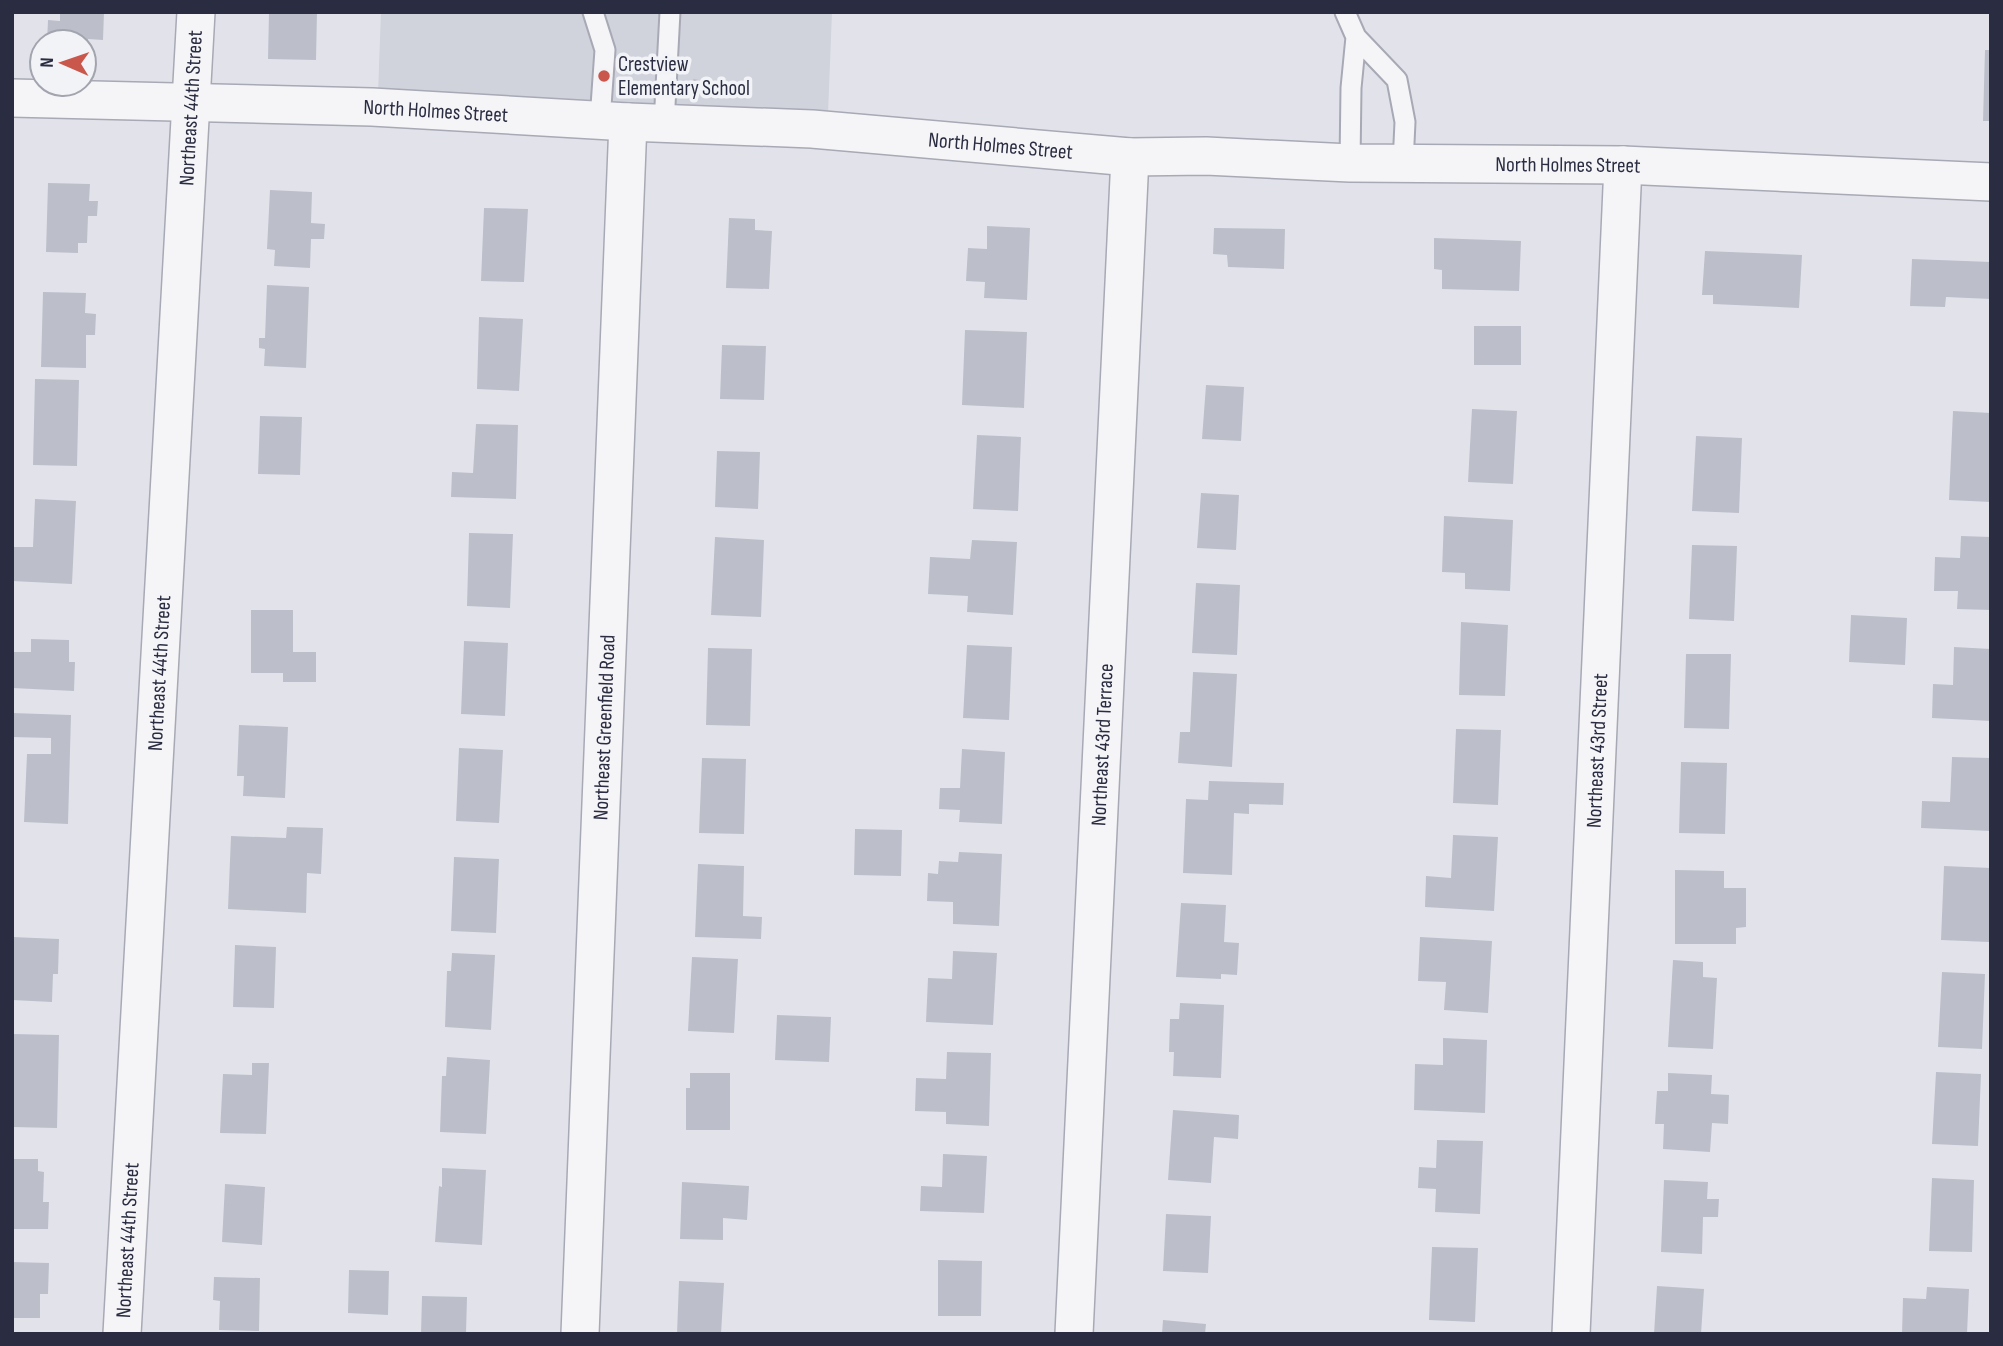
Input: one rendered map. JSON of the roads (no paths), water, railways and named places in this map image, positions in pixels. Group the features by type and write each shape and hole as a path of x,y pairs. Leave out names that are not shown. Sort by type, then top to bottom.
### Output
{"street":[{"name":"Northeast 44th Street","path":"122,1334 196,12"},
{"name":"North Holmes Street","path":"12,98 372,107 664,124 812,129 1130,157 1206,156 1403,164 1623,165 1991,182"},
{"name":"Northeast Greenfield Road","path":"580,1334 614,121"},
{"name":"Northeast 43rd Terrace","path":"1074,1334 1130,157"},
{"name":"Northeast 43rd Street","path":"1571,1334 1623,165"}],"lane":[{"path":"593,12 605,50 614,121"},
{"path":"664,124 670,12"},
{"path":"1345,12 1356,37 1397,80 1405,122 1403,164"},
{"path":"1350,163 1351,88 1356,37"}],"place":[{"name":"Crestview Elementary School","path":"604,76"}]}
